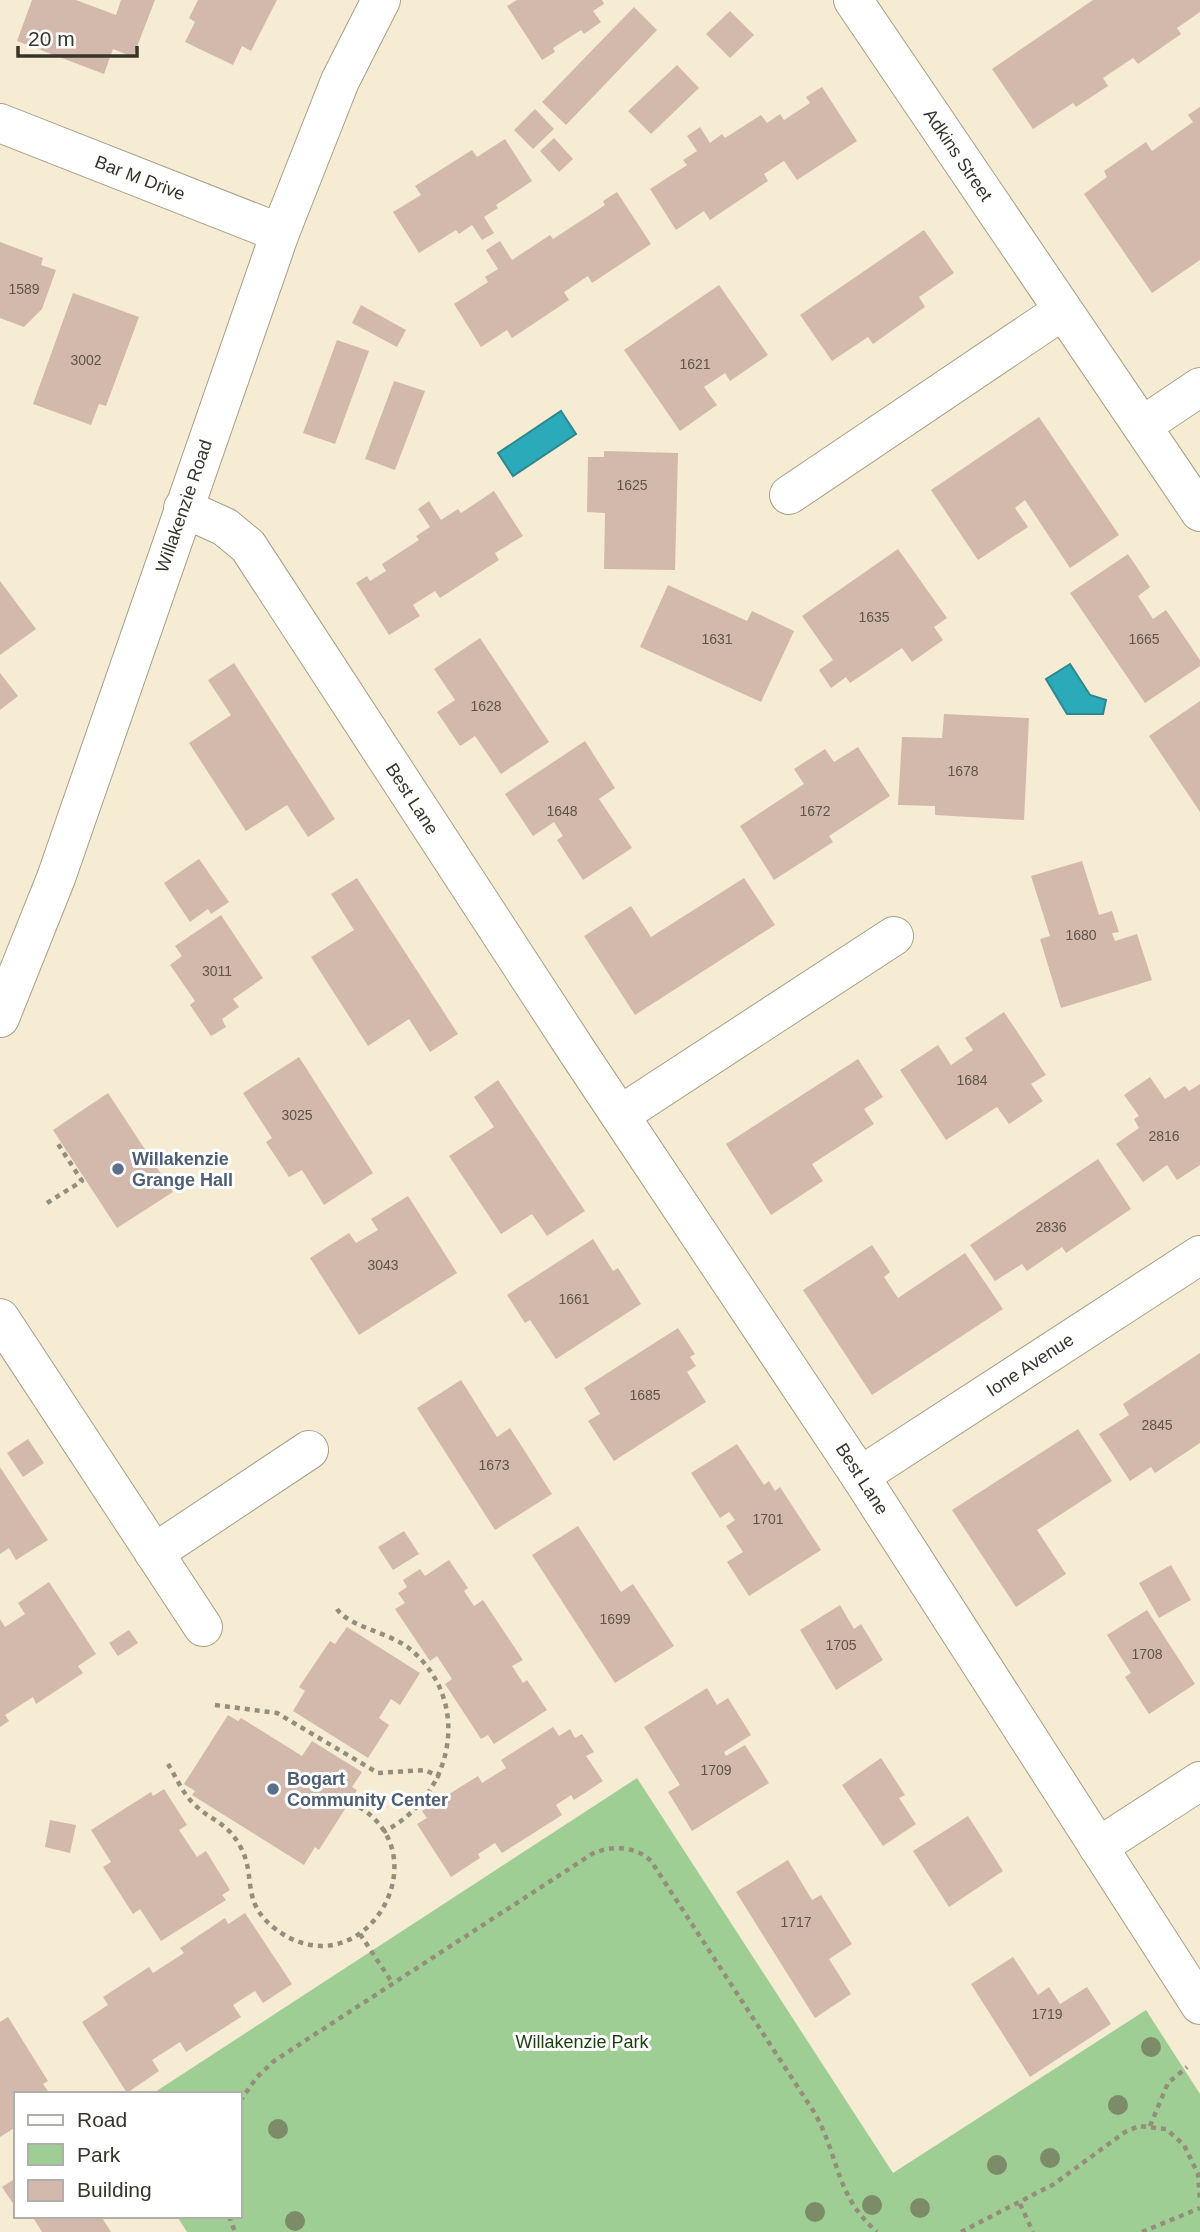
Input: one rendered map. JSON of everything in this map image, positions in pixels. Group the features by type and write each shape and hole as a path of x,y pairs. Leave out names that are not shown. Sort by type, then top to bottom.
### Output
{"street":[{"name":"Willakenzie Road","path":"0,1018 56,878 280,233 340,81 380,0"},
{"name":"Adkins Street","path":"853,0 1200,512"},
{"name":"Bar M Drive","path":"0,123 280,233"},
{"path":"789,495 1062,311"},
{"path":"1142,426 1200,387"},
{"name":"Best Lane","path":"183,508 225,527 248,546 860,1476 1200,2005"},
{"path":"620,1115 894,936"},
{"name":"Ione Avenue","path":"860,1476 1200,1255"},
{"path":"0,1318 203,1627"},
{"path":"154,1553 309,1450"},
{"path":"1098,1847 1200,1781"}],"path":[{"path":"47,1203 82,1181 58,1144 61,1142"},
{"path":"337,1609 347,1621 384,1632 409,1648 431,1674 440,1691 448,1724 440,1777 425,1801 407,1818 383,1832"},
{"path":"215,1705 277,1713 378,1773 425,1770 440,1777"},
{"path":"168,1764 193,1804 226,1826 238,1843 246,1862 251,1897 270,1925 286,1936 310,1944 345,1942 360,1934 382,1914 391,1892 394,1867 383,1832 375,1819 354,1804"},
{"path":"242,2098 257,2077 274,2061 599,1851 623,1848 639,1852 651,1861 814,2112 829,2141 838,2178 848,2200 877,2232"},
{"path":"360,1934 393,1984"},
{"path":"1150,2126 1168,2083 1187,2067"},
{"path":"961,2232 1020,2204 1073,2172 1125,2132 1150,2126 1166,2129 1184,2145 1198,2174 1200,2201"},
{"path":"1020,2204 1033,2232"},
{"path":"1142,2232 1200,2208"}],"green space":[{"name":"Willakenzie Park","path":"637,1778 893,2173 1146,2010 1200,2094 1200,2232 187,2232 178,2218 242,2218 242,2092 155,2092"}],"water":[{"path":"561,411 576,434 513,476 498,453"},
{"path":"1070,664 1090,695 1106,700 1103,714 1067,714 1046,679"}],"building":[{"path":"32,0 76,0 116,15 121,0 155,0 133,57 113,49 104,74 17,41"},
{"path":"198,0 277,0 251,51 242,46 233,65 185,42 195,22 189,18"},
{"path":"517,0 602,0 604,4 593,11 601,22 584,34 581,30 553,48 555,52 542,60 507,6"},
{"path":"1093,0 1200,0 1200,12 1177,28 1181,34 1138,64 1133,58 1103,78 1108,86 1076,107 1073,103 1033,129 992,69"},
{"path":"634,7 657,30 566,125 542,102"},
{"path":"730,11 754,35 730,58 706,34"},
{"path":"677,65 699,88 651,134 628,111"},
{"path":"822,87 857,141 797,180 784,161 764,174 768,181 710,220 704,211 676,230 650,189 687,165 683,160 697,151 687,136 700,127 710,143 722,134 725,138 761,115 767,123 780,114 784,120 810,103 806,97"},
{"path":"1200,107 1200,260 1152,293 1084,194 1107,177 1104,171 1146,142 1152,151 1193,122 1188,115"},
{"path":"535,109 554,129 533,149 514,130"},
{"path":"554,138 573,159 559,172 540,151"},
{"path":"505,139 532,181 496,205 498,208 484,217 494,233 482,240 472,225 459,234 456,230 419,253 393,212 421,195 415,186 472,150 477,157"},
{"path":"617,192 651,244 592,283 588,276 564,292 569,300 512,338 507,330 481,347 454,304 488,282 485,277 498,269 486,250 500,241 512,260 550,235 553,239 605,205 603,201"},
{"path":"924,230 954,273 919,297 925,307 873,344 868,337 832,361 800,315"},
{"path":"0,242 43,258 41,265 56,270 42,309 24,327 0,318"},
{"path":"719,285 768,355 730,381 725,373 704,387 717,405 680,431 624,350"},
{"path":"73,293 139,317 106,406 99,404 91,425 33,404"},
{"path":"361,305 406,330 397,347 352,323"},
{"path":"337,340 369,351 335,444 303,433"},
{"path":"394,381 425,391 395,470 365,459"},
{"path":"1039,417 1119,535 1070,568 1025,500 1015,508 1028,527 978,560 931,490"},
{"path":"604,451 678,453 675,570 604,569 605,513 587,512 588,457 604,457"},
{"path":"494,491 523,536 495,553 499,560 440,598 435,591 413,605 420,616 389,635 356,583 367,576 370,581 386,571 382,564 419,540 416,536 430,527 418,509 429,501 441,520 458,509 461,513"},
{"path":"898,549 947,618 934,627 943,640 912,662 902,648 850,683 846,677 831,688 819,670 833,660 802,616"},
{"path":"1128,554 1150,587 1138,596 1153,619 1166,610 1200,660 1200,666 1145,703 1070,593"},
{"path":"0,581 36,629 0,655"},
{"path":"668,585 747,621 752,611 794,631 761,702 640,647"},
{"path":"480,638 549,742 501,774 475,736 460,746 437,712 455,700 434,669"},
{"path":"234,663 335,819 308,837 287,805 246,831 189,743 231,715 208,680"},
{"path":"0,673 18,696 0,710"},
{"path":"1200,701 1200,812 1149,736"},
{"path":"944,714 1029,718 1024,820 935,815 935,806 898,805 902,737 942,738"},
{"path":"585,741 615,788 599,799 632,848 583,880 557,840 563,836 554,822 533,836 505,794"},
{"path":"858,747 890,796 829,836 833,842 774,880 740,826 804,784 794,769 825,749 834,762"},
{"path":"199,859 229,902 211,914 208,909 190,922 164,883"},
{"path":"1082,861 1099,915 1112,911 1119,932 1112,933 1115,941 1137,934 1152,980 1061,1008 1040,939 1050,936 1031,876"},
{"path":"357,878 458,1034 430,1052 409,1019 368,1046 311,957 354,930 331,894"},
{"path":"744,878 775,925 635,1015 584,936 631,906 651,937"},
{"path":"221,915 263,978 233,999 239,1007 222,1019 226,1027 211,1036 190,1005 195,1001 170,965 182,956 175,946"},
{"path":"1004,1012 1046,1075 1031,1084 1043,1101 1009,1124 997,1107 946,1140 900,1070 938,1045 951,1065 973,1050 965,1038"},
{"path":"299,1057 373,1173 324,1205 302,1170 289,1177 266,1142 272,1138 243,1093"},
{"path":"858,1059 883,1097 864,1109 874,1124 812,1164 823,1181 771,1215 726,1144"},
{"path":"1150,1077 1165,1099 1185,1086 1189,1091 1200,1084 1200,1165 1177,1180 1167,1165 1143,1182 1116,1144 1139,1128 1134,1119 1139,1116 1124,1095"},
{"path":"498,1080 585,1211 547,1236 532,1214 501,1234 449,1156 494,1127 474,1097"},
{"name":"Willakenzie Grange Hall","path":"108,1093 173,1192 117,1228 53,1130"},
{"path":"1098,1159 1131,1209 1066,1253 1062,1247 1027,1271 1022,1264 995,1281 970,1245"},
{"path":"408,1196 457,1273 359,1335 310,1258 349,1233 356,1243 378,1230 371,1219"},
{"path":"593,1239 613,1271 618,1268 641,1304 556,1359 530,1320 525,1323 507,1295"},
{"path":"872,1245 890,1272 884,1277 898,1298 965,1253 1003,1309 872,1395 803,1290"},
{"path":"678,1328 695,1354 690,1357 696,1366 687,1372 706,1402 614,1461 588,1421 600,1414 584,1388"},
{"path":"1200,1353 1200,1443 1155,1473 1151,1467 1130,1481 1099,1434 1129,1415 1123,1404"},
{"path":"461,1380 497,1437 510,1428 552,1494 495,1530 417,1408"},
{"path":"1078,1429 1112,1481 1037,1530 1066,1574 1016,1607 952,1510"},
{"path":"28,1439 44,1463 23,1477 7,1453"},
{"path":"737,1444 764,1485 769,1481 775,1491 780,1487 821,1550 749,1596 727,1562 743,1552 726,1526 735,1520 729,1512 720,1518 691,1473"},
{"path":"0,1467 48,1540 16,1560 9,1548 0,1554"},
{"path":"578,1526 621,1592 633,1584 674,1646 615,1683 532,1555"},
{"path":"404,1531 419,1554 393,1570 378,1547"},
{"path":"449,1560 468,1588 464,1591 474,1606 483,1600 523,1660 512,1666 523,1683 527,1680 547,1710 494,1744 488,1735 481,1739 445,1684 452,1679 437,1656 430,1661 395,1609 405,1603 398,1593 407,1587 403,1580 420,1569 425,1576"},
{"path":"1171,1565 1191,1600 1159,1618 1139,1583"},
{"path":"49,1582 96,1654 78,1666 83,1673 36,1704 33,1697 5,1715 9,1721 0,1727 0,1619 5,1627 25,1614 18,1603"},
{"path":"840,1605 854,1629 861,1624 883,1660 836,1690 800,1630"},
{"path":"1147,1610 1195,1684 1149,1714 1125,1677 1131,1673 1107,1635"},
{"path":"347,1627 420,1673 400,1705 391,1699 379,1718 389,1725 368,1758 293,1711 305,1691 299,1687 330,1641 335,1644"},
{"path":"129,1630 138,1643 118,1656 109,1643"},
{"path":"707,1688 717,1705 728,1698 751,1735 724,1752 726,1756 745,1745 769,1783 692,1831 668,1792 680,1785 644,1727"},
{"name":"Bogart Community Center","path":"228,1715 238,1721 241,1718 302,1756 312,1741 362,1772 352,1787 357,1790 319,1850 315,1847 304,1865 192,1795 195,1791 184,1784"},
{"path":"553,1727 559,1736 570,1729 575,1738 582,1734 594,1752 586,1756 603,1781 574,1800 571,1795 556,1805 562,1815 502,1853 495,1843 478,1854 480,1858 451,1877 417,1824 427,1818 422,1811 478,1776 482,1783 506,1768 501,1760"},
{"path":"881,1758 905,1795 899,1798 916,1824 883,1846 842,1785"},
{"path":"164,1789 187,1825 179,1830 197,1857 206,1851 230,1890 222,1895 226,1900 161,1941 140,1909 133,1914 103,1867 111,1862 91,1830 151,1792 153,1796"},
{"path":"968,1816 1003,1871 949,1907 913,1851"},
{"path":"50,1820 76,1825 70,1853 45,1847"},
{"path":"788,1860 812,1900 821,1895 852,1944 829,1959 851,1994 815,2018 736,1892"},
{"path":"245,1913 292,1984 263,2003 255,1991 233,2005 241,2017 186,2052 180,2042 152,2060 159,2071 126,2092 82,2022 108,2005 103,1997 149,1967 153,1973 184,1953 180,1948 225,1918 228,1924"},
{"path":"1013,1957 1038,1995 1049,1987 1060,2004 1087,1987 1111,2024 1030,2077 971,1984"},
{"path":"8,2017 48,2081 43,2084 49,2092 14,2092 14,2128 0,2137 0,2022"},
{"path":"14,2179 14,2205 2,2187"},
{"path":"33,2218 102,2218 111,2232 42,2232"}],"place":[{"name":"Willakenzie Grange Hall","path":"118,1169"},
{"name":"Bogart Community Center","path":"273,1789"}]}
